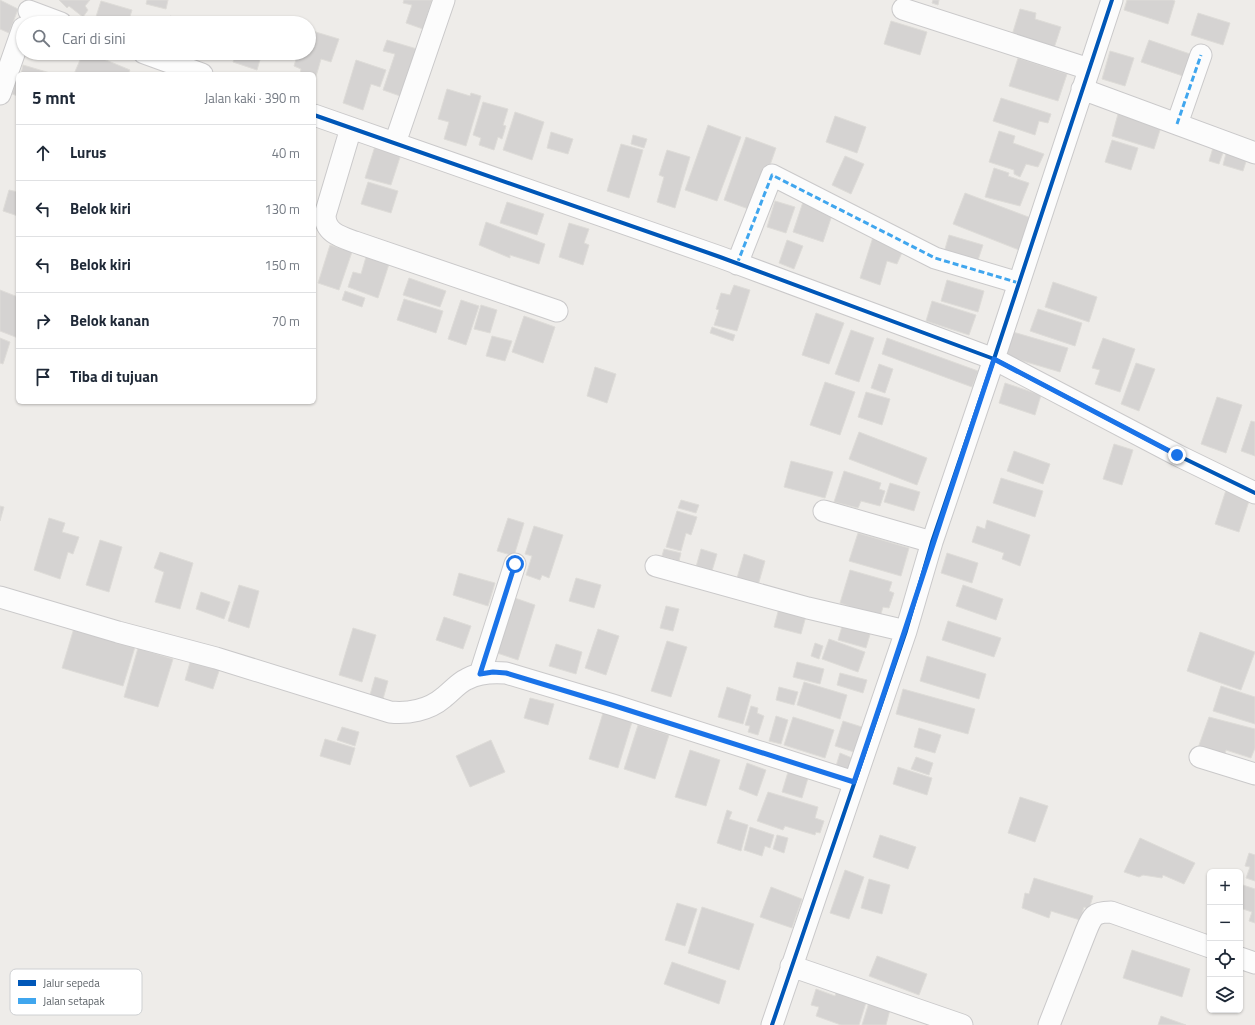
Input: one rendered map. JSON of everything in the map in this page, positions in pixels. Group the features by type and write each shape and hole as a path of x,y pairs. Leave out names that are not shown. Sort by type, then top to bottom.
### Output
{"street":[{"path":"395,143 444,0"},
{"path":"772,1025 906,632 932,542 1112,0"},
{"path":"903,8 1089,69"},
{"path":"0,94 16,47"},
{"path":"1177,124 1201,55"},
{"path":"163,60 196,72"},
{"path":"1082,89 1255,153"},
{"path":"316,115 737,264 994,359 1177,455 1255,493"},
{"path":"351,128 325,215 325,221 331,232 378,250 557,311"},
{"path":"737,264 772,175 935,258 1019,283"},
{"path":"824,511 932,542"},
{"path":"480,674 515,564"},
{"path":"656,566 808,608 906,632"},
{"path":"0,597 118,632 216,658 390,712 401,713 430,706 442,699 467,679 480,674 493,672 506,673 854,782"},
{"path":"1200,757 1255,774"},
{"path":"1049,1025 1089,924 1092,918 1099,912 1110,912 1207,946"},
{"path":"1243,959 1255,963"},
{"path":"791,966 962,1025"}],"building":[{"path":"0,0 18,9 9,33 0,29"},
{"path":"59,0 90,0 85,6 88,10 84,16 69,6 67,8"},
{"path":"147,0 168,0 166,9 146,4"},
{"path":"404,0 432,0 423,29 406,23 412,5 403,3"},
{"path":"933,0 939,0 938,5 932,3"},
{"path":"1127,0 1175,1 1168,24 1124,10"},
{"path":"101,1 132,10 130,16 96,16"},
{"path":"1020,9 1036,13 1035,19 1061,27 1054,48 1012,35"},
{"path":"1198,13 1230,23 1223,45 1191,35"},
{"path":"891,21 927,32 920,55 884,44"},
{"path":"316,32 339,39 331,62 321,59 316,76 316,72 300,72 301,69 294,66 296,60 316,60"},
{"path":"387,40 417,49 403,97 383,90 395,54 383,51"},
{"path":"1149,40 1190,54 1183,76 1141,62"},
{"path":"1110,51 1134,58 1125,86 1102,79"},
{"path":"1018,58 1067,74 1058,101 1009,86"},
{"path":"80,60 106,60 130,70 129,72 75,72"},
{"path":"234,60 260,60 257,70 233,62"},
{"path":"356,60 386,70 380,87 371,84 363,110 343,103"},
{"path":"23,65 47,72 21,72"},
{"path":"16,80 16,95 12,94"},
{"path":"447,89 470,96 471,93 481,96 466,146 444,139 449,122 438,119"},
{"path":"1001,98 1051,114 1048,123 1039,121 1035,135 993,121"},
{"path":"483,102 508,109 503,125 506,126 502,139 498,137 494,150 479,145 481,138 473,135"},
{"path":"515,112 544,122 532,160 503,150"},
{"path":"1118,114 1161,127 1154,149 1112,136"},
{"path":"835,116 866,127 857,153 826,142"},
{"path":"708,125 741,137 717,201 685,190"},
{"path":"999,131 1015,136 1013,143 1044,154 1038,167 1026,164 1020,177 1014,174 1014,170 989,162"},
{"path":"551,132 573,139 568,154 547,148"},
{"path":"633,135 647,139 644,148 631,144"},
{"path":"746,137 776,148 754,211 724,200"},
{"path":"1112,140 1138,148 1131,170 1105,162"},
{"path":"1215,141 1226,144 1219,164 1209,161"},
{"path":"376,143 402,151 391,185 365,178"},
{"path":"621,144 643,150 629,198 607,191"},
{"path":"1228,146 1249,152 1243,171 1223,165"},
{"path":"667,150 690,157 675,208 657,202 664,177 659,175"},
{"path":"845,156 864,164 851,194 832,185"},
{"path":"994,168 1009,173 1008,176 1029,183 1020,206 985,197"},
{"path":"368,182 398,191 391,213 361,204"},
{"path":"9,190 16,192 16,215 3,211"},
{"path":"965,193 1031,218 1019,250 953,224"},
{"path":"804,199 834,209 823,242 793,232"},
{"path":"775,201 795,207 786,233 767,227"},
{"path":"507,202 544,214 537,235 500,223"},
{"path":"486,222 545,244 539,264 510,255 510,258 479,245"},
{"path":"569,223 589,229 584,243 589,245 583,265 559,257"},
{"path":"949,235 983,245 976,266 943,256"},
{"path":"873,237 904,248 897,264 887,261 880,285 860,278"},
{"path":"787,240 803,246 794,269 779,263"},
{"path":"330,245 352,252 339,290 318,283"},
{"path":"368,250 391,258 378,298 348,287 353,272 361,274"},
{"path":"409,278 446,291 440,307 403,295"},
{"path":"947,280 984,291 978,312 941,301"},
{"path":"1053,282 1097,297 1089,322 1045,307"},
{"path":"734,285 750,290 737,331 714,325 719,310 716,309 721,293 730,295"},
{"path":"0,290 16,296 16,337 0,331"},
{"path":"345,291 365,298 362,307 342,300"},
{"path":"404,299 443,311 436,333 397,320"},
{"path":"461,300 479,306 466,345 448,339"},
{"path":"932,301 976,315 969,335 926,321"},
{"path":"481,305 497,310 490,333 474,329"},
{"path":"1038,309 1082,323 1075,346 1030,331"},
{"path":"816,313 844,323 829,364 802,355"},
{"path":"524,316 555,327 543,363 512,352"},
{"path":"712,327 735,335 733,341 710,333"},
{"path":"851,330 874,338 859,382 835,374"},
{"path":"1013,332 1068,348 1060,372 1006,356"},
{"path":"492,336 512,341 505,361 486,356"},
{"path":"0,338 10,342 3,364 0,363"},
{"path":"887,338 978,371 972,387 882,354"},
{"path":"1103,338 1135,349 1120,392 1095,384 1100,370 1092,368"},
{"path":"1136,363 1155,369 1139,411 1121,404"},
{"path":"879,364 893,369 885,393 871,388"},
{"path":"595,367 616,374 607,403 587,396"},
{"path":"825,382 855,392 840,435 810,425"},
{"path":"1005,383 1041,395 1035,415 999,403"},
{"path":"866,392 890,399 882,425 858,417"},
{"path":"1217,397 1242,405 1226,453 1201,444"},
{"path":"1251,421 1255,422 1255,456 1241,451"},
{"path":"859,432 927,458 917,485 849,459"},
{"path":"1114,444 1133,450 1122,485 1103,479"},
{"path":"1014,451 1050,464 1043,484 1007,471"},
{"path":"791,461 833,472 825,498 784,487"},
{"path":"844,471 881,483 879,489 885,491 880,506 861,501 858,508 834,502"},
{"path":"1001,478 1043,491 1035,517 993,503"},
{"path":"890,483 920,492 914,511 884,502"},
{"path":"1226,490 1250,498 1239,532 1215,524"},
{"path":"681,500 699,505 696,513 678,508"},
{"path":"0,506 4,507 0,521"},
{"path":"677,511 697,517 691,535 686,533 681,551 666,547"},
{"path":"49,518 65,523 62,532 79,537 73,554 68,552 60,579 34,570"},
{"path":"508,518 524,523 514,556 497,551"},
{"path":"987,520 1030,535 1020,566 1002,559 1004,553 972,542 977,526 985,529"},
{"path":"534,526 563,535 549,578 542,575 540,580 526,575 532,556 525,554"},
{"path":"858,533 909,548 901,576 849,561"},
{"path":"100,540 122,547 109,592 86,585"},
{"path":"664,549 681,553 679,561 662,556"},
{"path":"701,549 717,554 712,571 696,567"},
{"path":"160,552 193,563 180,609 155,602 164,572 154,568"},
{"path":"947,553 978,563 972,583 941,573"},
{"path":"744,554 765,561 757,589 737,578"},
{"path":"850,570 892,582 889,591 894,593 889,608 883,607 880,617 840,603"},
{"path":"459,573 495,583 488,606 453,595"},
{"path":"576,578 601,585 594,608 569,601"},
{"path":"239,585 259,591 249,628 228,621"},
{"path":"963,585 1003,599 996,620 956,606"},
{"path":"201,592 230,602 224,619 196,609"},
{"path":"509,596 535,605 518,660 491,651"},
{"path":"666,606 679,609 673,631 660,628"},
{"path":"779,608 806,616 801,634 774,627"},
{"path":"444,617 471,626 463,649 436,640"},
{"path":"948,621 1001,638 994,657 942,640"},
{"path":"843,623 871,631 866,648 838,640"},
{"path":"74,628 135,647 123,686 62,668"},
{"path":"353,628 376,635 362,682 339,675"},
{"path":"598,629 619,636 606,675 585,668"},
{"path":"1200,632 1255,652 1241,690 1187,671"},
{"path":"829,639 865,652 858,672 822,659"},
{"path":"667,641 687,647 671,697 651,691"},
{"path":"815,643 823,646 819,659 811,656"},
{"path":"556,644 582,652 576,674 549,666"},
{"path":"138,648 173,659 158,707 124,697"},
{"path":"927,656 986,674 979,699 920,681"},
{"path":"191,659 220,668 213,689 185,680"},
{"path":"797,662 824,669 820,684 793,677"},
{"path":"840,673 867,680 863,693 837,685"},
{"path":"375,677 388,681 383,699 370,695"},
{"path":"804,682 847,695 840,719 797,705"},
{"path":"1221,686 1255,697 1255,724 1213,711"},
{"path":"727,687 751,695 743,724 718,717"},
{"path":"779,687 798,692 794,705 776,700"},
{"path":"903,689 975,709 968,734 896,714"},
{"path":"530,698 554,704 548,725 524,718"},
{"path":"751,706 758,708 757,713 764,716 758,735 748,732 750,726 745,725"},
{"path":"603,713 632,722 618,768 589,759"},
{"path":"776,716 788,720 781,744 769,741"},
{"path":"793,717 834,730 825,758 784,745"},
{"path":"1209,717 1255,729 1255,748 1251,758 1226,750 1224,757 1198,748"},
{"path":"843,721 865,728 857,753 835,746"},
{"path":"638,725 669,735 655,779 624,769"},
{"path":"342,727 359,732 355,746 337,740"},
{"path":"919,728 941,735 935,753 914,747"},
{"path":"325,739 355,748 350,765 320,756"},
{"path":"491,740 505,772 470,787 456,756"},
{"path":"690,750 720,760 706,806 675,797"},
{"path":"840,753 852,758 848,770 836,766"},
{"path":"916,757 933,763 929,775 911,769"},
{"path":"747,763 766,770 757,796 739,789"},
{"path":"898,767 932,778 927,795 893,784"},
{"path":"788,772 808,778 802,798 782,792"},
{"path":"768,792 818,807 815,818 824,821 820,833 816,832 815,835 785,826 783,830 757,821"},
{"path":"1020,797 1048,806 1035,842 1008,833"},
{"path":"727,810 732,812 729,819 748,825 741,851 717,843"},
{"path":"750,827 774,835 770,848 765,846 762,856 744,850"},
{"path":"777,835 788,838 784,853 773,849"},
{"path":"880,835 916,847 908,869 873,857"},
{"path":"1140,838 1195,863 1184,884 1163,875 1162,878 1143,875 1139,877 1124,872"},
{"path":"1249,853 1255,855 1255,881 1246,878 1250,867 1245,866"},
{"path":"845,870 864,877 849,919 830,913"},
{"path":"1034,878 1093,896 1089,909 1084,907 1080,920 1051,911 1049,918 1022,908 1025,893 1029,894"},
{"path":"869,879 890,885 882,914 861,908"},
{"path":"1243,885 1255,889 1255,923 1249,921 1252,912 1243,909"},
{"path":"771,887 802,899 792,928 760,917"},
{"path":"677,903 697,909 685,946 665,940"},
{"path":"702,907 754,924 739,970 688,953"},
{"path":"1132,950 1190,969 1182,997 1123,978"},
{"path":"877,956 927,974 919,995 869,976"},
{"path":"672,962 726,981 719,1004 664,984"},
{"path":"816,989 835,996 837,990 868,996 859,1025 841,1025 816,1016 819,1007 811,1005"},
{"path":"870,999 891,1006 886,1025 862,1025"},
{"path":"1161,1016 1186,1025 1158,1025"}],"marked path":[{"path":"1177,124 1201,55"},
{"path":"737,264 772,175 935,258 1019,283"}],"cycle path":[{"path":"772,1025 906,631 932,542 1112,0"},
{"path":"316,116 720,257 994,359 1177,455 1255,493"}],"route":[{"path":"515,564 480,674 493,672 506,673 854,782 906,632 932,542 994,359 1177,455"}]}
